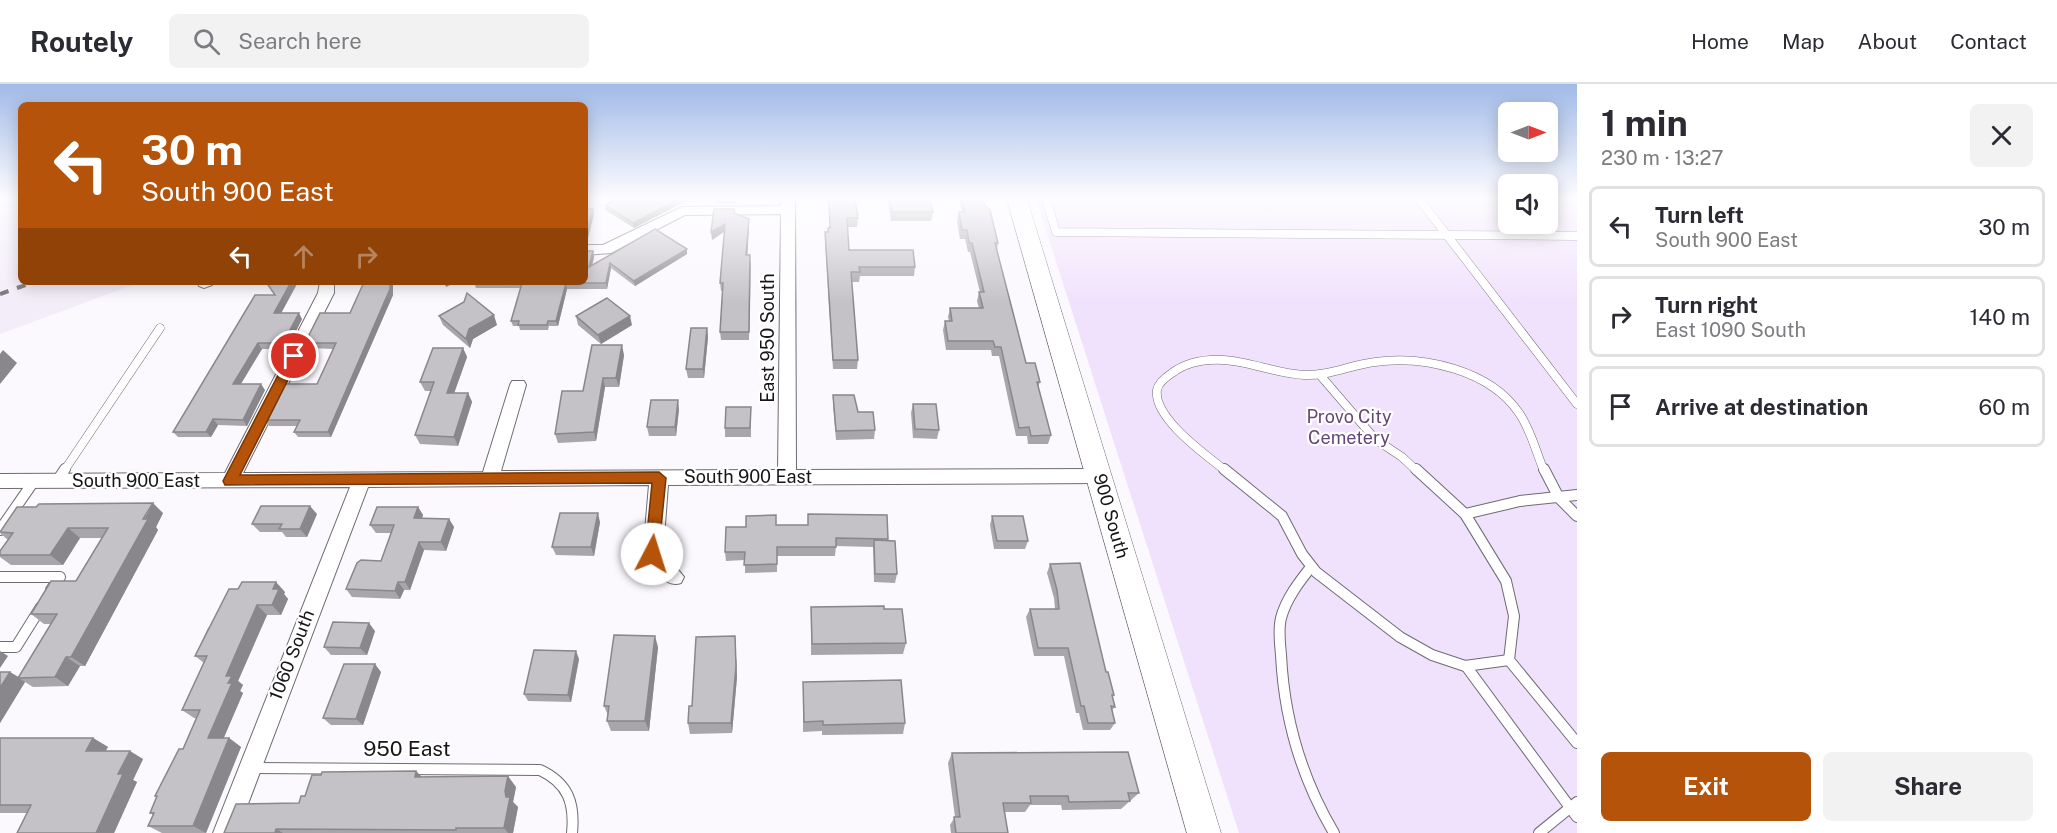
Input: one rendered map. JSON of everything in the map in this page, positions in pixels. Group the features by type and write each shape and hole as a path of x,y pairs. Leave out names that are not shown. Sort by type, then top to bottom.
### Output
{"street":[{"path":"588,250 606,250 637,234"},
{"name":"East 950 South","path":"787,477 788,234"},
{"name":"900 South","path":"1027,234 1204,833"},
{"path":"230,481 326,293 327,285"},
{"path":"490,478 518,385"},
{"name":"South 900 East","path":"0,481 1099,476"},
{"path":"659,478 652,554 674,578"},
{"name":"1060 South","path":"225,833 362,479"}],"lane":[{"path":"1311,234 1577,236"},
{"path":"1447,235 1577,404"},
{"path":"57,481 160,328"},
{"path":"1509,660 1466,666 1427,652 1383,626 1311,567 1279,512 1253,490 1218,466 1182,435 1160,407 1156,394 1160,383 1178,368 1196,362 1252,363 1288,373 1320,375 1377,361 1419,363 1448,368 1477,378 1501,394 1518,412 1557,495 1577,516"},
{"path":"1320,375 1376,439 1402,456 1465,514 1506,581 1514,616 1509,660 1577,743"},
{"path":"0,530 34,481"},
{"path":"1465,514 1491,506 1557,495 1577,495"},
{"path":"1311,567 1290,594 1280,620 1281,669 1288,715 1306,772 1326,821 1334,833"},
{"path":"0,577 60,577 16,647 0,647"},
{"path":"1466,666 1575,810 1539,833"},
{"name":"950 East","path":"250,768 527,768 545,772 560,781 573,803 572,833"}],"shaded area":[{"path":"0,234 18,234 18,285 133,285 0,334"}],"green space":[{"name":"Provo City Cemetery","path":"1047,234 1577,234 1577,833 1239,833"}],"building":[{"path":"646,234 663,234 687,249 634,281 610,263 606,283 588,283 588,251 593,251 589,267"},
{"path":"724,234 748,234 746,255 750,255 749,332 720,332 723,283 720,283"},
{"path":"825,234 848,234 849,250 913,250 915,267 859,267 860,272 851,272 858,360 833,360"},
{"path":"968,234 996,234 998,243 995,243 1026,363 1035,363 1040,382 1037,382 1051,435 1031,436 1029,427 1019,428 1001,347 995,347 993,341 948,341 945,321 952,321 950,308 983,308 979,292 984,292 972,243 969,243"},
{"path":"268,285 289,285 274,313 299,313 283,343 258,343 233,384 261,384 243,420 213,419 206,432 173,432 255,295 275,295"},
{"path":"363,285 390,285 328,432 294,432 300,420 265,420 284,384 317,384 336,343 305,343 320,313 350,313"},
{"path":"521,285 565,285 556,321 548,321 547,325 518,325 519,321 511,321"},
{"path":"467,293 494,315 469,329 466,339 439,316 464,302"},
{"path":"607,298 630,316 598,335 576,316"},
{"path":"691,328 707,328 703,369 686,369"},
{"path":"592,345 622,345 616,378 603,378 594,432 555,434 562,391 583,391"},
{"path":"433,348 463,348 447,393 468,393 454,437 415,435 434,382 420,382"},
{"path":"833,395 854,395 858,412 873,412 875,430 836,431"},
{"path":"651,400 678,400 675,427 647,427"},
{"path":"913,404 936,404 939,430 915,429"},
{"path":"726,407 751,407 750,428 725,428"},
{"path":"153,503 143,519 148,519 71,657 66,657 55,677 18,678 57,614 31,614 51,581 76,581 108,528 68,528 50,555 0,555 0,551 13,533 0,532 17,507 36,507 39,504"},
{"path":"261,506 310,506 300,529 279,529 282,524 252,524"},
{"path":"377,507 418,507 414,518 449,519 441,542 419,542 405,582 398,582 395,591 346,589 357,563 361,560 381,561 394,525 370,525"},
{"path":"560,513 598,513 591,547 552,547"},
{"path":"808,514 887,515 888,539 836,538 836,547 777,547 777,564 744,565 745,552 725,552 726,527 746,527 746,516 776,515 776,525 808,525"},
{"path":"992,516 1023,516 1028,541 997,541"},
{"path":"874,540 895,541 897,574 875,574"},
{"path":"1080,563 1106,672 1108,672 1114,695 1112,695 1115,707 1111,706 1115,723 1088,723 1084,706 1081,706 1068,648 1038,648 1030,609 1059,609 1050,564"},
{"path":"242,582 276,582 273,589 279,589 272,605 257,605 226,676 232,676 228,683 232,683 208,738 229,738 193,826 148,826 154,813 150,813 157,796 155,796 179,749 183,749 200,710 182,710 207,656 195,656 229,589 238,589"},
{"path":"884,606 884,609 902,609 906,643 812,644 811,607"},
{"path":"333,622 369,623 360,648 324,647"},
{"path":"614,635 655,636 645,721 607,721 609,706 604,706"},
{"path":"735,636 736,666 731,723 688,723 689,706 692,706 696,637"},
{"path":"534,650 576,651 568,695 524,694"},
{"path":"344,664 375,664 356,719 323,718"},
{"path":"0,672 10,672 0,688"},
{"path":"901,680 905,723 823,725 823,721 804,722 803,682"},
{"path":"0,738 93,738 86,751 130,751 118,774 123,774 96,833 17,833 31,805 0,805"},
{"path":"1128,752 1139,793 1128,793 1130,801 1069,802 1068,796 1030,796 1031,803 1003,803 1008,833 956,833 954,817 960,817 952,753"},
{"path":"416,771 415,777 508,776 505,791 506,797 510,797 504,828 276,829 275,833 224,833 236,804 299,803 301,796 305,796 312,775 321,775 322,772"}],"railway":[{"path":"0,294 26,285"}],"route":[{"path":"294,356 230,481 659,478 652,554"}]}
